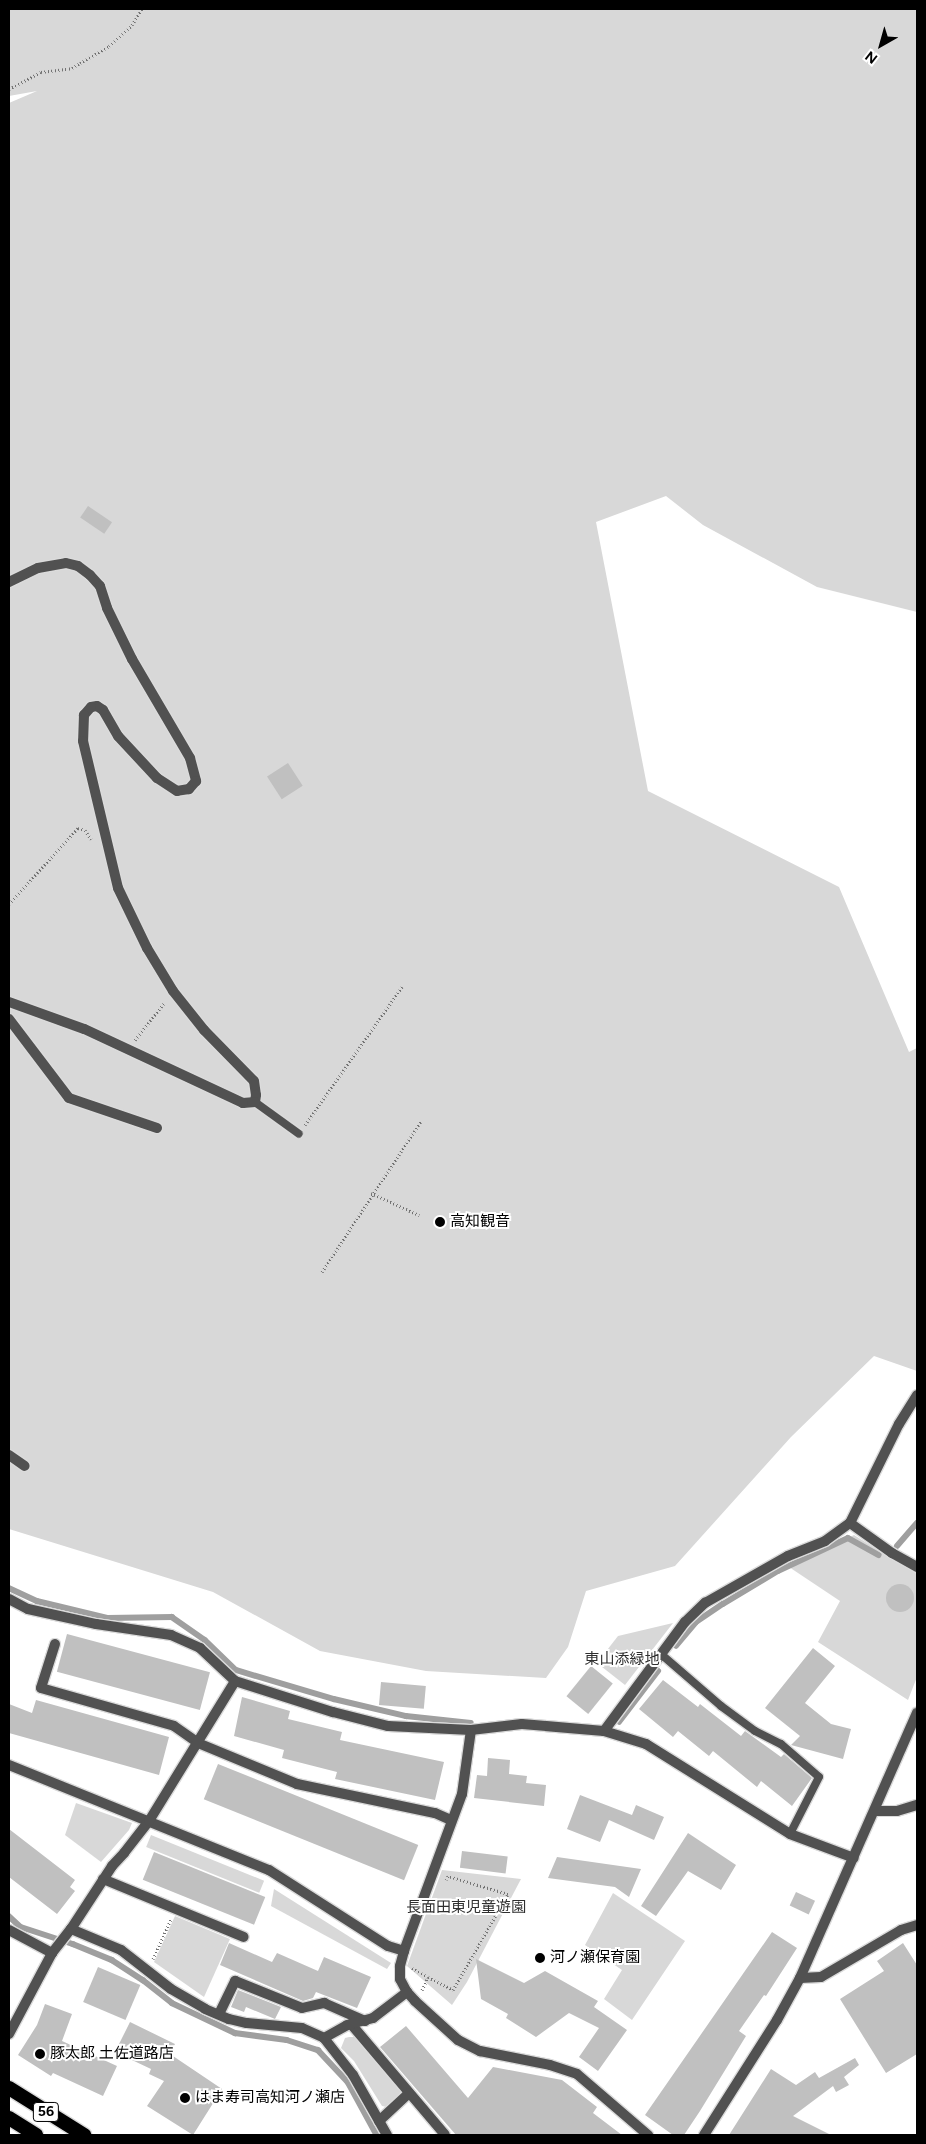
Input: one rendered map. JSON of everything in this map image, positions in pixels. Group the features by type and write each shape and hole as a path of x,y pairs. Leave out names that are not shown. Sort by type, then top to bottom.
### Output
{"highway":[{"name":"56","path":"9,2088 84,2135"},
{"name":"56","path":"9,2118 36,2135"}],"street":[{"path":"9,582 38,568 66,563 78,566 94,579 100,586 107,608 132,659 184,745 196,776 193,786 184,790 170,788 157,778 118,736 103,710 97,706 88,709 82,726 83,741 94,779 110,859 118,888 139,932 173,991 204,1030 254,1081 255,1102 243,1103 84,1029 9,1002"},
{"path":"9,1019 69,1098 157,1128"},
{"path":"604,1731 613,1716 662,1655 685,1622 705,1603 788,1556 825,1541 850,1524 899,1424 917,1395"},
{"path":"9,1455 25,1466"},
{"path":"850,1524 892,1554 917,1568"},
{"path":"9,1599 28,1609 96,1624 171,1634 200,1648 235,1681 333,1712 388,1726 471,1730 522,1724 604,1731 646,1744 790,1834 854,1858"},
{"path":"55,1644 41,1688 174,1726 198,1743 297,1784 435,1813 451,1820"},
{"path":"9,2034 55,1950 69,1932 103,1879 149,1821 235,1681"},
{"path":"704,2135 777,2020 800,1978 917,1713"},
{"path":"471,1730 462,1794 404,1951 400,1966 400,1979 406,1992 458,2040 480,2051 558,2067 577,2074 648,2135"},
{"path":"9,1766 269,1870 388,1946 404,1951"},
{"path":"875,1811 897,1810 917,1805"},
{"path":"103,1879 244,1937"},
{"path":"800,1978 821,1977 901,1930 917,1924"},
{"path":"9,1930 55,1950"},
{"path":"69,1932 121,1950 171,1989 219,2014 247,2023 302,2028 324,2038 353,2075 387,2135"},
{"path":"219,2014 235,1981 302,2008 324,2003 365,2021"},
{"path":"324,2038 351,2024 373,2018 406,1992"},
{"path":"351,2024 445,2135"},
{"path":"378,2120 409,2093"}],"lane":[{"path":"255,1102 299,1134"},
{"path":"662,1655 721,1706 755,1731 781,1744 819,1777 790,1834"}],"path":[{"path":"9,88 41,72 72,68 109,46 132,26 142,9"},
{"path":"9,904 78,828 85,830 101,853 110,859"},
{"path":"299,1134 402,987"},
{"path":"127,1050 173,991"},
{"path":"322,1272 372,1193 421,1121"},
{"path":"372,1193 419,1215"},
{"path":"415,1958 411,1968 453,1990 508,1894 448,1876 444,1886"},
{"path":"148,1971 173,1915"},
{"path":"415,2001 428,1977"}],"green space":[{"path":"9,9 917,9 917,612 817,587 703,525 666,496 596,522 648,791 839,887 909,1052 917,1048 917,1371 874,1356 791,1437 675,1566 586,1591 568,1647 546,1678 426,1671 320,1651 213,1592 9,1529 9,103 37,91 9,96"},
{"path":"854,1535 917,1574 917,1677 908,1700 818,1642 840,1601 789,1567"},
{"name":"東山添緑地","path":"673,1623 625,1685 597,1663 618,1636"},
{"path":"76,1803 132,1823 129,1830 101,1862 65,1835"},
{"path":"151,1835 264,1881 259,1893 146,1847"},
{"name":"長面田東児童遊園","path":"442,1870 521,1879 467,1982 452,2005 407,1966"},
{"path":"274,1889 391,1963 387,1969 271,1906"},
{"path":"613,1893 685,1941 632,2020 604,1999 622,1970 585,1945"},
{"path":"175,1916 230,1939 204,1997 154,1962"},
{"path":"355,2037 401,2092 400,2097 387,2107 382,2106 354,2061 341,2048 345,2038"}],"building":[{"path":"88,506 112,522 104,534 80,518"},
{"path":"288,763 303,786 282,799 267,777"},
{"path":"900,1584 910,1588 914,1598 910,1608 900,1612 890,1608 886,1598 890,1588"},
{"path":"67,1634 210,1672 200,1710 57,1672"},
{"path":"813,1648 835,1666 805,1703 831,1724 851,1729 843,1759 791,1745 800,1736 765,1708"},
{"path":"591,1666 613,1684 588,1714 566,1696"},
{"path":"663,1680 698,1707 700,1704 741,1736 745,1731 781,1757 784,1754 812,1778 792,1806 761,1781 757,1787 713,1751 709,1756 678,1731 673,1737 639,1709"},
{"path":"381,1682 426,1686 424,1709 379,1705"},
{"path":"242,1697 290,1711 288,1719 342,1732 340,1740 444,1762 435,1800 335,1779 337,1772 282,1758 284,1750 234,1736"},
{"path":"36,1700 169,1737 159,1775 9,1733 9,1704 32,1713"},
{"path":"488,1758 510,1760 509,1774 527,1776 526,1783 546,1785 544,1806 474,1798 477,1775 487,1776"},
{"path":"218,1764 418,1845 404,1880 204,1799"},
{"path":"580,1795 632,1815 636,1805 664,1817 654,1840 609,1820 600,1842 567,1829"},
{"path":"9,1829 75,1880 70,1887 75,1891 57,1914 9,1877"},
{"path":"688,1833 736,1865 721,1890 688,1871 656,1916 641,1906"},
{"path":"462,1851 508,1857 506,1873 460,1868"},
{"path":"154,1852 265,1897 254,1925 143,1880"},
{"path":"557,1857 641,1869 629,1897 615,1887 548,1878"},
{"path":"796,1892 815,1901 809,1914 790,1906"},
{"path":"772,1932 797,1948 766,1996 764,1995 739,2031 746,2036 700,2111 684,2135 673,2135 645,2115"},
{"path":"229,1943 272,1962 277,1953 318,1971 324,1957 371,1977 357,2008 316,1992 313,1998 303,2001 220,1965"},
{"path":"903,1943 917,1965 917,2054 886,2073 840,1999 884,1971 877,1961"},
{"path":"476,1959 524,1983 545,1971 598,2001 594,2007 627,2030 598,2071 579,2057 599,2028 569,2013 536,2037 506,2018 508,2014 481,1999"},
{"path":"98,1967 140,1985 125,2020 83,2002"},
{"path":"238,1990 281,2007 275,2019 246,2007 244,2012 231,2007"},
{"path":"45,2004 72,2014 62,2041 117,2066 103,2096 53,2073 51,2076 18,2055 37,2025"},
{"name":"はま寿司高知河ノ瀬店","path":"130,2022 175,2044 170,2054 222,2089 193,2135 147,2106 164,2081 149,2074 151,2069 115,2052"},
{"path":"406,2026 468,2098 493,2067 562,2080 597,2107 593,2113 622,2135 456,2135 380,2047"},
{"path":"855,2058 859,2065 844,2077 849,2085 836,2092 833,2086 793,2116 831,2135 729,2135 771,2069 796,2085 815,2072 819,2078"}],"waterway":[{"path":"897,1546 917,1523"},
{"path":"676,1646 696,1622 723,1604 778,1571 848,1538 879,1555"},
{"path":"9,1588 37,1601 108,1618 172,1617 205,1640 236,1670 334,1699 406,1716 471,1723"},
{"path":"619,1722 658,1671"},
{"path":"9,1916 21,1927 73,1944 112,1960 143,1980 172,2003 235,2033 287,2040 318,2050 348,2082 377,2135"}],"place":[{"name":"高知観音","path":"440,1222"},
{"name":"河ノ瀬保育園","path":"540,1958"},
{"name":"豚太郎 土佐道路店","path":"40,2054"},
{"name":"はま寿司高知河ノ瀬店","path":"185,2098"}]}
